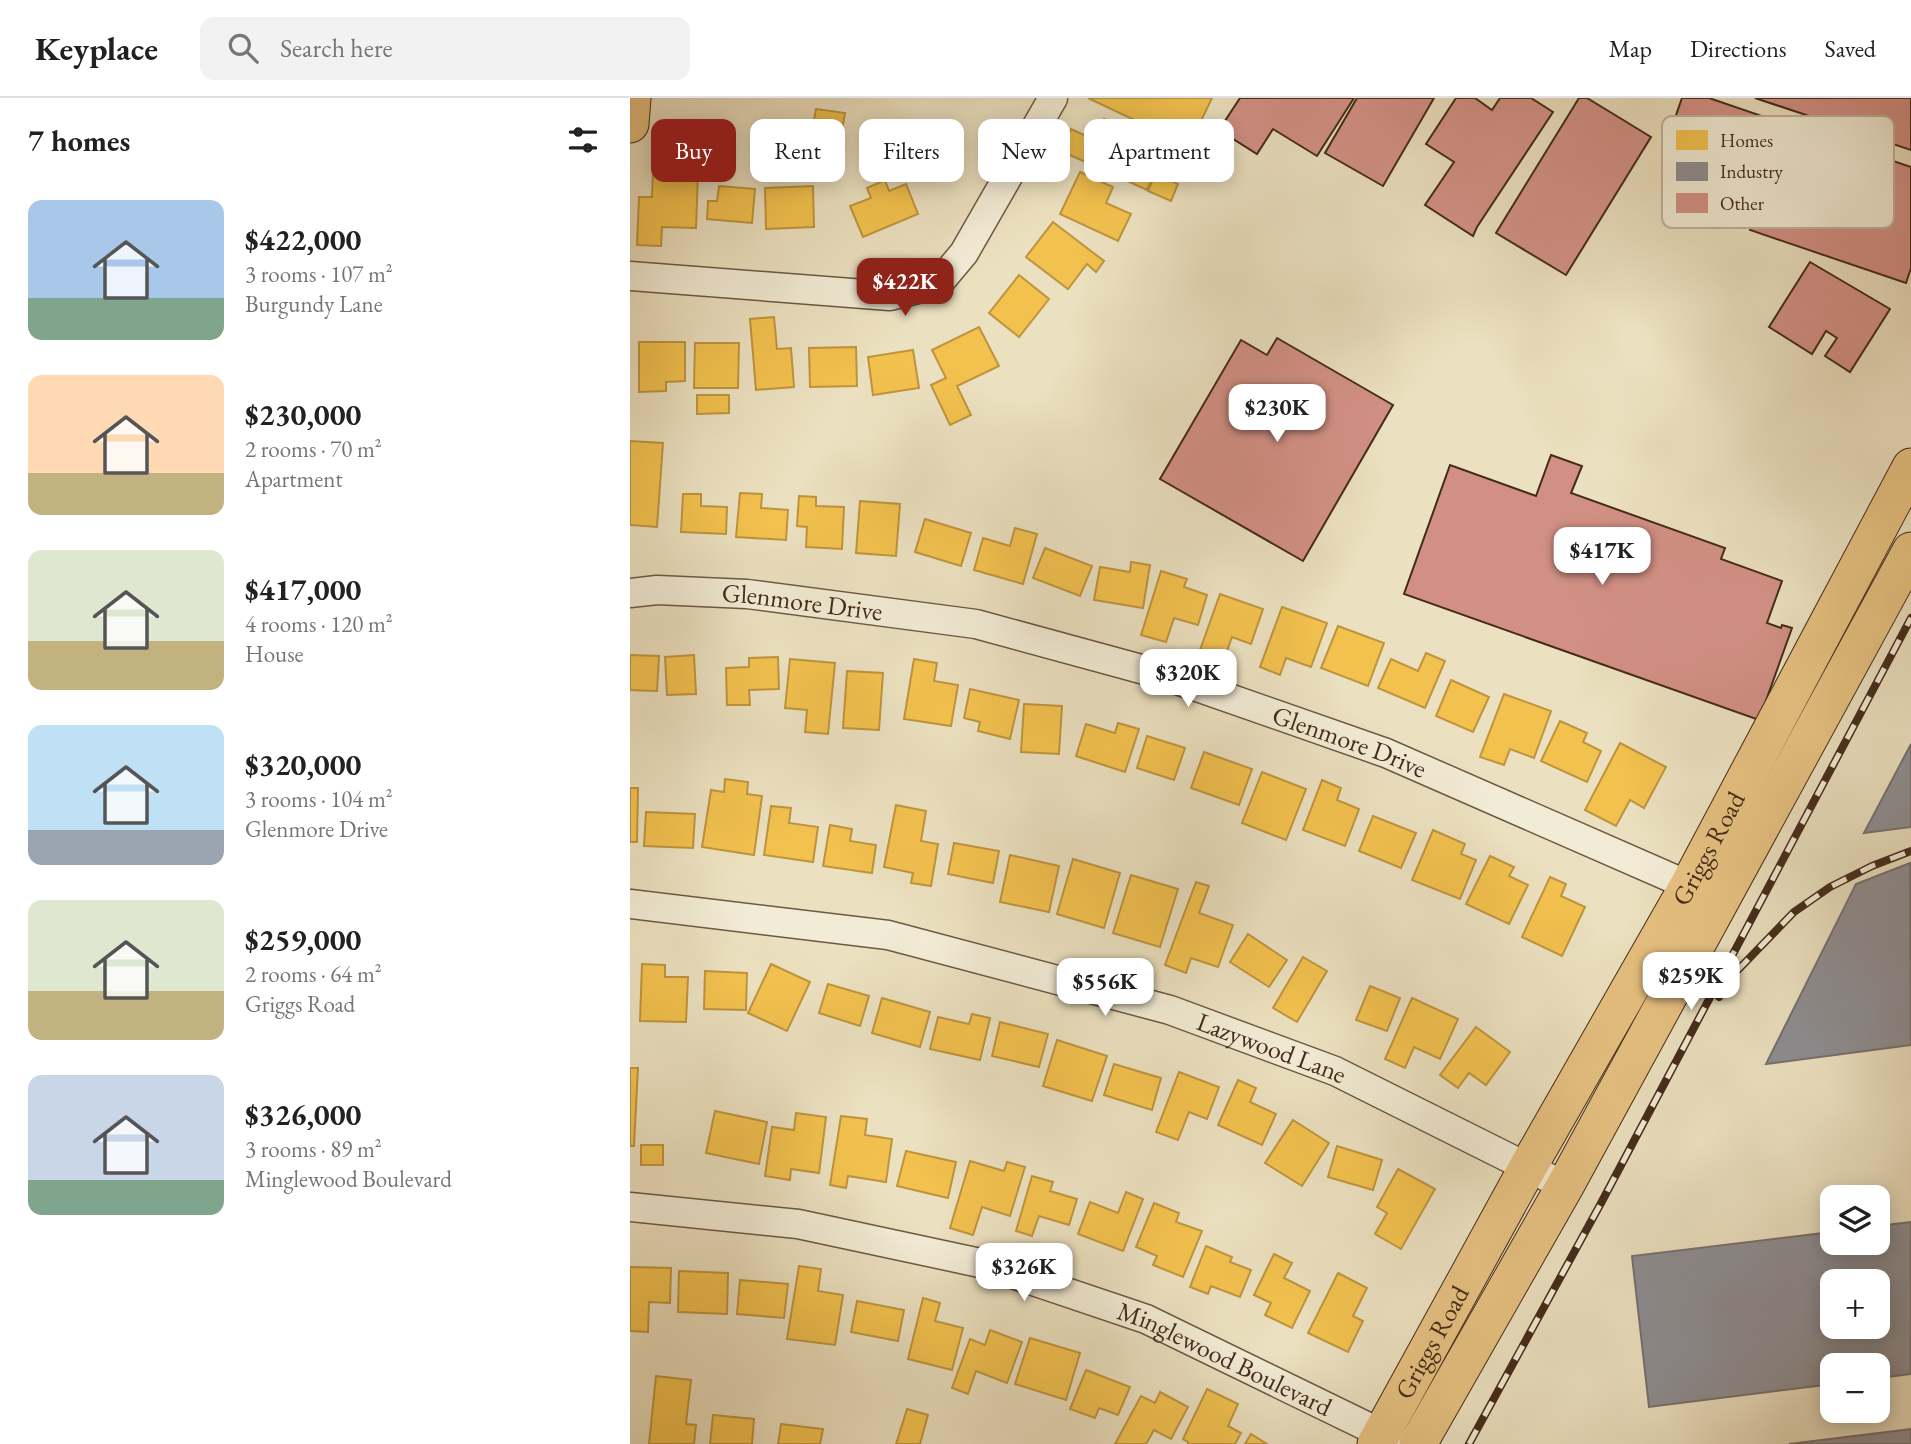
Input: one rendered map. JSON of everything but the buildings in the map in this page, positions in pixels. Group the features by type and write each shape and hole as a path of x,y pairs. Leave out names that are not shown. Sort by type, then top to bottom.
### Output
{"main road":[{"path":"630,124 632,98"},
{"name":"Griggs Road","path":"1418,1444 1565,1186 1911,467"},
{"name":"Griggs Road","path":"1387,1440 1528,1167 1705,892 1911,551"}],"street":[{"path":"630,276 890,296 937,285 964,253 1053,98"},
{"name":"Glenmore Drive","path":"630,593 657,590 747,594 976,624 1163,675 1386,753 1705,892"},
{"name":"Lazywood Lane","path":"630,904 888,935 1170,1010 1335,1071 1565,1186"},
{"name":"Minglewood Boulevard","path":"630,1207 798,1224 980,1263 1146,1319 1387,1440"}],"railway":[{"path":"1469,1444 1600,1205 1911,618"},
{"path":"1719,997 1733,975 1794,912 1830,887 1872,866 1911,851"}]}
